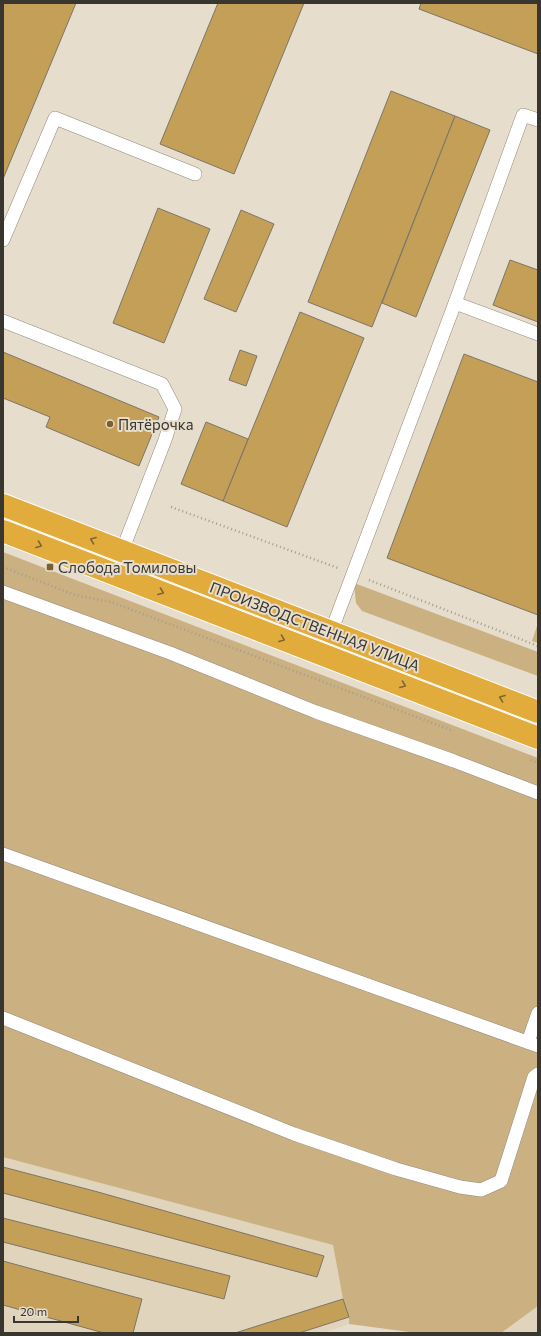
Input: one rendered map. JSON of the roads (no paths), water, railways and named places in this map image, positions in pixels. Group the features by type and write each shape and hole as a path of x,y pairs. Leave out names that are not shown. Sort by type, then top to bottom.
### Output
{"highway":[{"name":"ПРОИЗВОДСТВЕННАЯ УЛИЦА","path":"3,505 538,712"},
{"name":"ПРОИЗВОДСТВЕННАЯ УЛИЦА","path":"3,531 538,738"}],"lane":[{"path":"331,632 455,303 522,115 538,120"},
{"path":"3,240 55,118 195,174"},
{"path":"455,303 538,334"},
{"path":"3,321 162,384 176,409 122,551"},
{"path":"3,592 170,653 316,712 454,761 538,793"},
{"path":"3,854 533,1044 538,1013"},
{"path":"3,1018 294,1134 396,1169 460,1187 481,1190 501,1181 534,1077 538,1074"}],"place":[{"name":"Пятёрочка","path":"110,424"},
{"name":"Слобода Томиловы","path":"50,567"}]}
